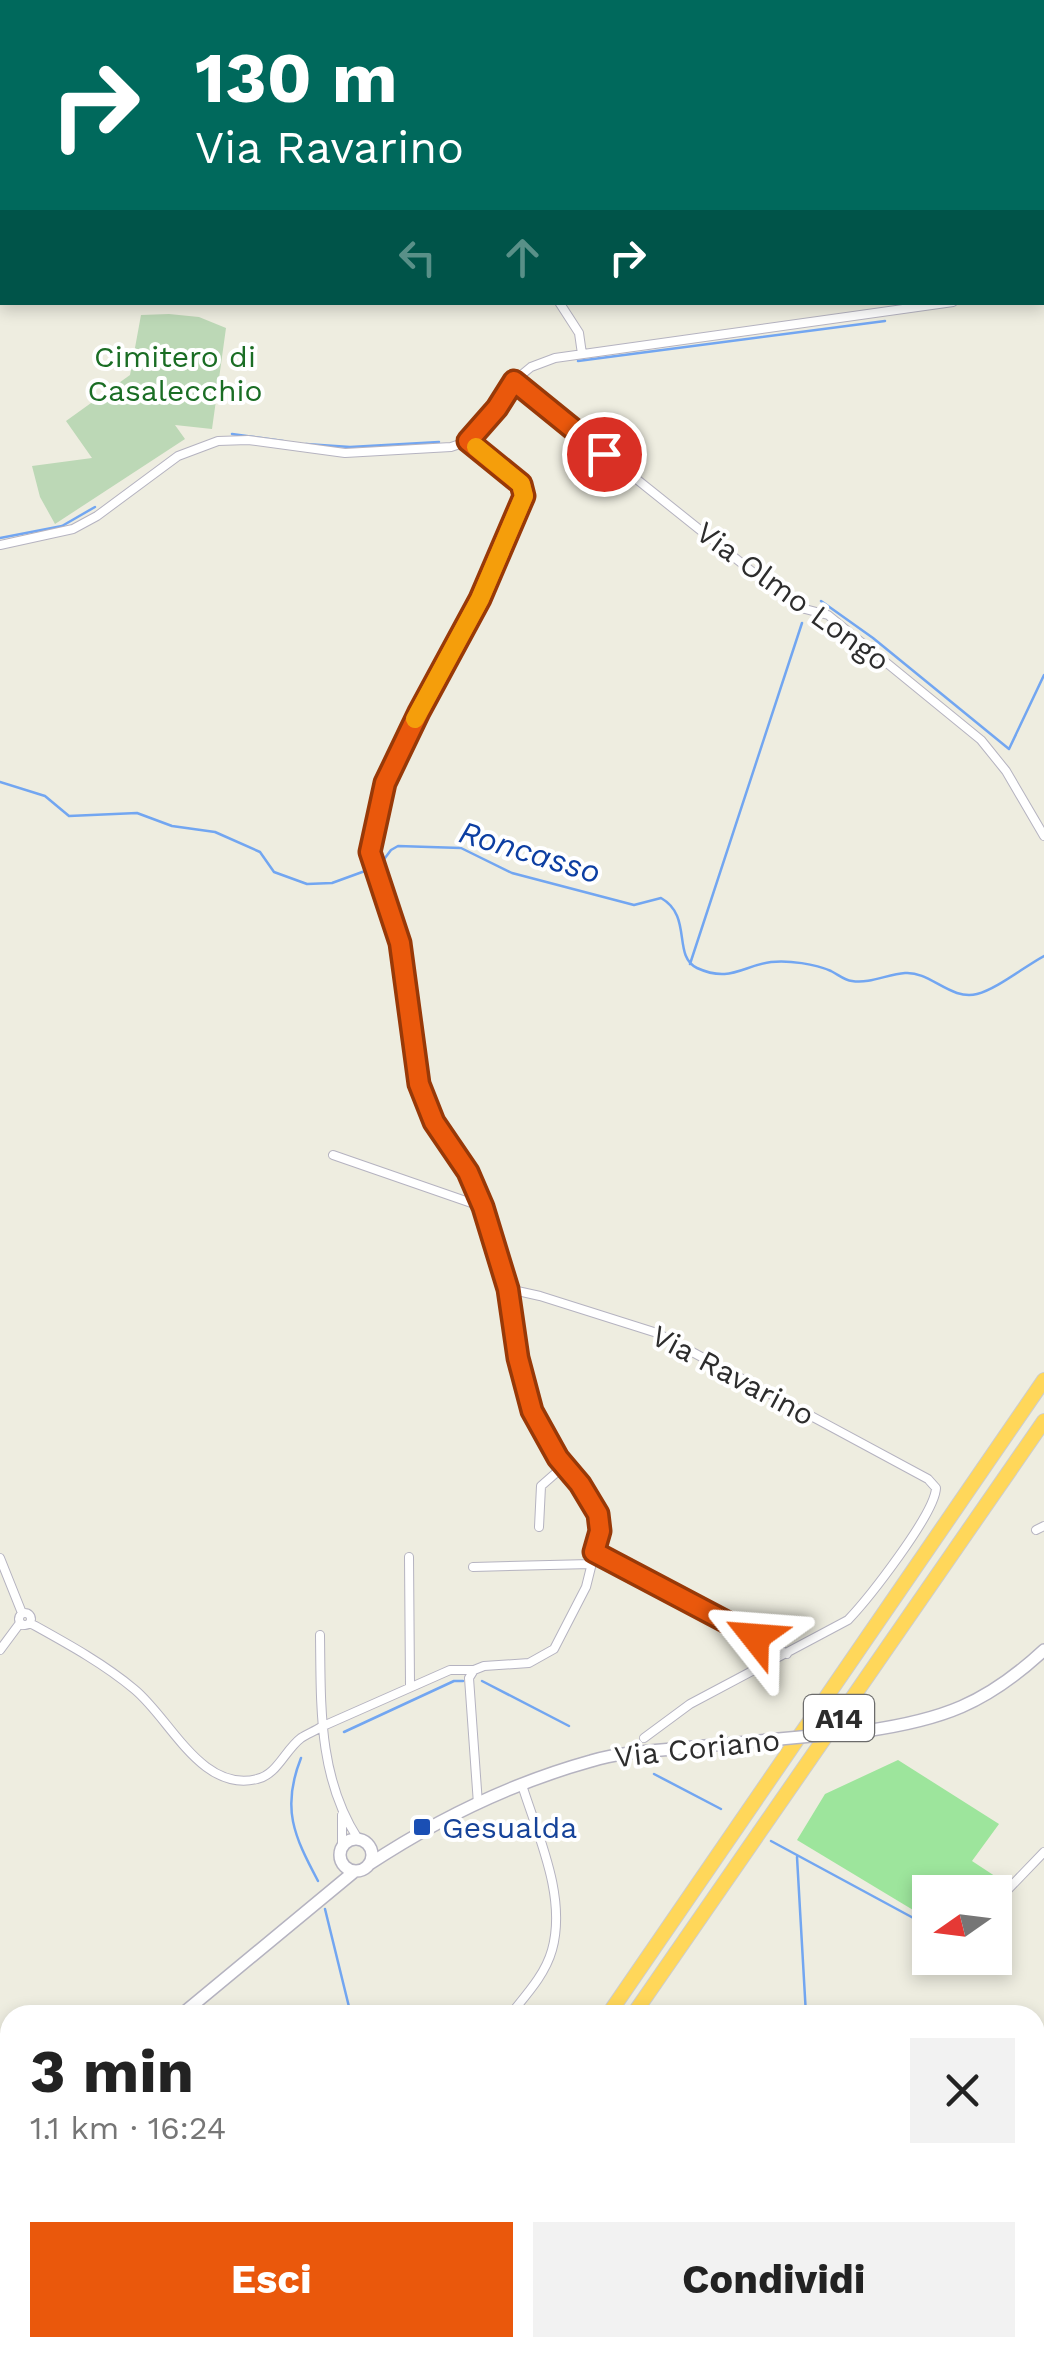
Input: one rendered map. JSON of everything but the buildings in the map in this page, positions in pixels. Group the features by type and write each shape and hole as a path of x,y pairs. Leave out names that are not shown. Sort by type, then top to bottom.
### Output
{"highway":[{"name":"A14","path":"615,2005 1044,1380"},
{"name":"A14","path":"640,2005 1044,1421"}],"main road":[{"name":"Via Coriano","path":"368,1866 406,1841 478,1804 593,1760 865,1731 941,1716 985,1698 1044,1650"},
{"path":"193,2005 333,1890 355,1871 368,1866 372,1851 362,1841 348,1841 333,1890"},
{"name":"Via Coriano","path":"362,1841 406,1841"},
{"path":"341,1854 346,1867 355,1871"}],"street":[{"path":"562,305 579,333 582,354"},
{"path":"890,313 891,305"},
{"path":"0,545 73,529 98,516 178,456 218,441 248,440 345,453 451,447 468,441 514,381 531,367 555,358 935,305"},
{"name":"Via Olmo Longo","path":"514,381 785,598 828,615 981,740 1006,771 1044,836"},
{"path":"0,1558 24,1620 112,1672 138,1692 206,1766 242,1782 263,1778 301,1738 410,1684 450,1670 530,1663 554,1649 577,1609 600,1531 598,1514 541,1431 532,1411 518,1358 508,1289 483,1207 468,1172 434,1122 419,1084 400,943 370,852 385,783 480,599 524,496 521,484 468,441"},
{"path":"333,1155 483,1207"},
{"name":"Via Ravarino","path":"508,1289 657,1333 928,1479 936,1488 936,1496"},
{"path":"539,1528 541,1486 565,1465"},
{"name":"Via Coriano","path":"644,1738 690,1704 848,1620 876,1587 936,1496"},
{"path":"594,1552 787,1654"},
{"path":"409,1557 410,1684"},
{"path":"473,1567 591,1564"},
{"path":"0,1650 24,1620"},
{"path":"320,1635 324,1752 342,1815 341,1854"},
{"path":"474,1670 469,1678 469,1691 478,1804"},
{"path":"517,2005 551,1953 556,1926 552,1885 522,1785"},
{"path":"342,1815 362,1841"},
{"path":"1012,1885 1044,1852"}],"green space":[{"name":"Cimitero di Casalecchio","path":"141,315 199,317 226,328 212,429 175,425 185,439 55,524 40,497 32,466 92,458 66,421 130,375"},
{"path":"898,1760 999,1824 972,1861 993,1875 912,1875 912,1909 797,1840 825,1794"}],"waterway":[{"name":"Roncasso","path":"578,361 885,321"},
{"name":"Roncasso","path":"232,434 283,441"},
{"name":"Roncasso","path":"306,444 350,447 439,442"},
{"name":"Roncasso","path":"0,538 62,526 95,507"},
{"name":"Roncasso","path":"821,601 873,638 1009,749 1044,675"},
{"name":"Roncasso","path":"690,964 802,623"},
{"name":"Roncasso","path":"0,782 45,796 69,816 137,813 172,826 215,832 260,852 274,872 307,884 332,883 365,871"},
{"name":"Roncasso","path":"379,866 398,846 461,848 512,873 634,905 661,898 677,915 690,962 718,974 771,962 794,962 852,981 914,974 967,995 993,987 1044,956"},
{"path":"344,1732 454,1681 463,1681"},
{"path":"482,1681 569,1726"},
{"path":"301,1758 291,1807 302,1850 318,1881"},
{"path":"654,1774 721,1809"},
{"path":"771,1841 912,1917"},
{"path":"797,1857 805,2005"},
{"path":"325,1909 349,2005"}],"slow traffic":[{"path":"415,719 480,599 524,496 521,484 476,447"}],"place":[{"name":"Gesualda","path":"422,1827"}],"route":[{"path":"604,454 514,381 468,441 521,484 521,509 480,599 385,783 370,852 400,943 419,1084 434,1122 468,1172 483,1207 508,1289 512,1328 532,1411 558,1458 598,1514 600,1531 594,1552 755,1637"}]}
